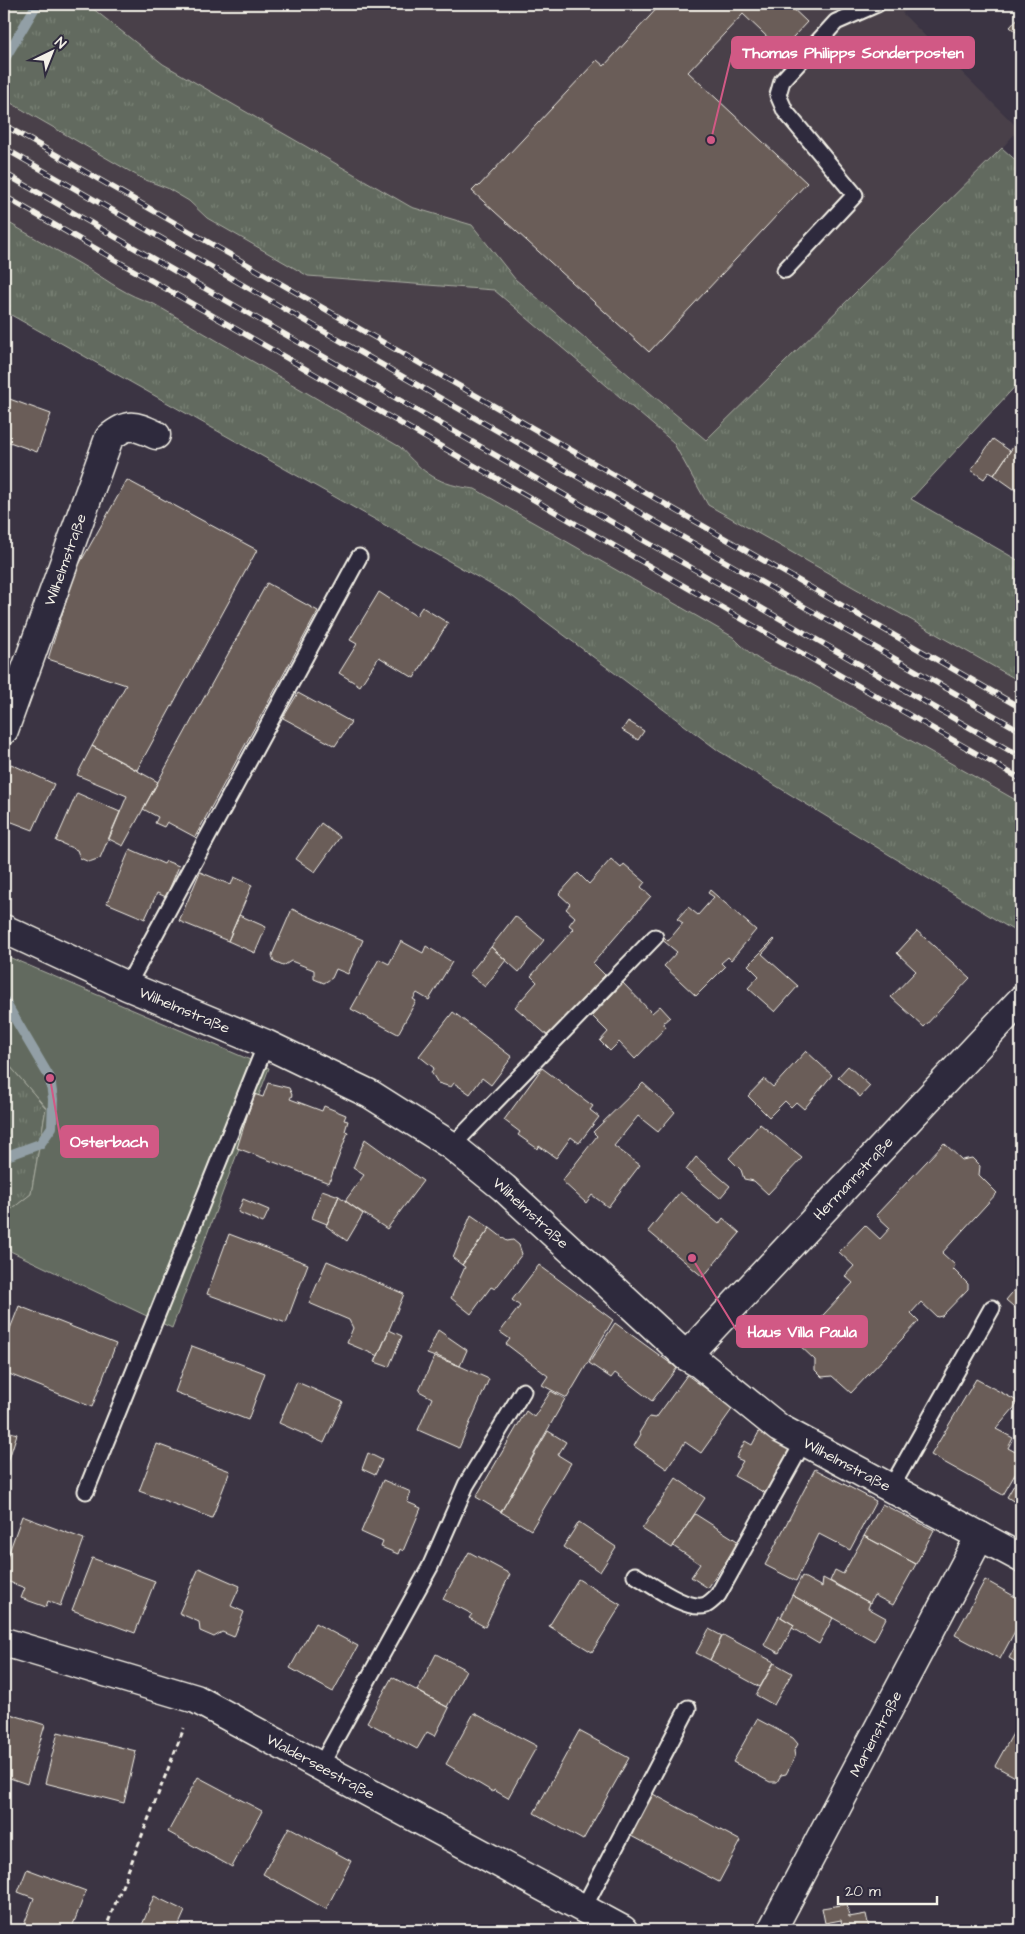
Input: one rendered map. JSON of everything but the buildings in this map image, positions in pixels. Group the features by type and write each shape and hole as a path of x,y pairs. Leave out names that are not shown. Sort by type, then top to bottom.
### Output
{"street":[{"name":"Wilhelmstraße","path":"4,730 109,438 122,427 136,426 156,435"},
{"name":"Wilhelmstraße","path":"4,929 127,986 266,1044 370,1094 452,1146 504,1188 686,1356 700,1364 780,1428 1021,1558"},
{"name":"Hermannstraße","path":"686,1356 1021,1000"},
{"name":"Marienstraße","path":"772,1930 980,1536"},
{"name":"Walderseestraße","path":"4,1642 196,1699 321,1765 622,1930"}],"lane":[{"path":"785,270 855,195 785,111 778,95 782,81 836,22 877,4"},
{"path":"127,986 359,557"},
{"path":"452,1146 655,937"},
{"path":"86,1491 266,1044"},
{"path":"891,1488 992,1308"},
{"path":"321,1765 430,1567 466,1485 523,1391"},
{"path":"635,1575 679,1601 693,1606 706,1605 718,1595 804,1441"},
{"path":"583,1909 688,1708"}],"path":[{"path":"105,1930 196,1699"}],"shaded area":[{"path":"87,4 924,4 902,13 1019,129 706,440 515,279 471,225 411,207 163,64"},
{"path":"4,99 143,179 167,188 189,201 207,218 308,276 494,290 673,442 709,505 1021,682 1021,803 797,676 772,668 750,655 733,637 475,489 450,486 418,467 400,447 154,304 131,297 4,220"}],"green space":[{"path":"4,4 87,4 163,64 411,207 472,225 515,279 706,440 1002,148 1021,165 1021,380 911,499 1021,562 1021,682 708,505 673,442 494,290 308,276 207,218 189,201 167,188 143,179 4,99"},
{"path":"4,220 119,288 154,304 400,447 433,477 451,485 475,489 733,637 762,661 797,676 1021,803 1021,935 719,751 513,597 4,311"},
{"path":"4,955 269,1068 172,1328 4,1248 4,1215 31,1194 46,1108 4,1059"},
{"path":"4,1059 46,1108 31,1194 4,1215"}],"waterway":[{"path":"4,60 37,4"},
{"path":"4,1000 50,1078 53,1099 52,1127 40,1144 4,1157"}],"railway":[{"path":"4,125 1021,708"},
{"path":"4,148 1021,731"},
{"path":"4,173 1021,757"},
{"path":"4,196 1021,779"}],"place":[{"name":"Thomas Philipps Sonderposten","path":"711,140"},
{"name":"Osterbach","path":"50,1078"},
{"name":"Haus Villa Paula","path":"692,1258"}]}
